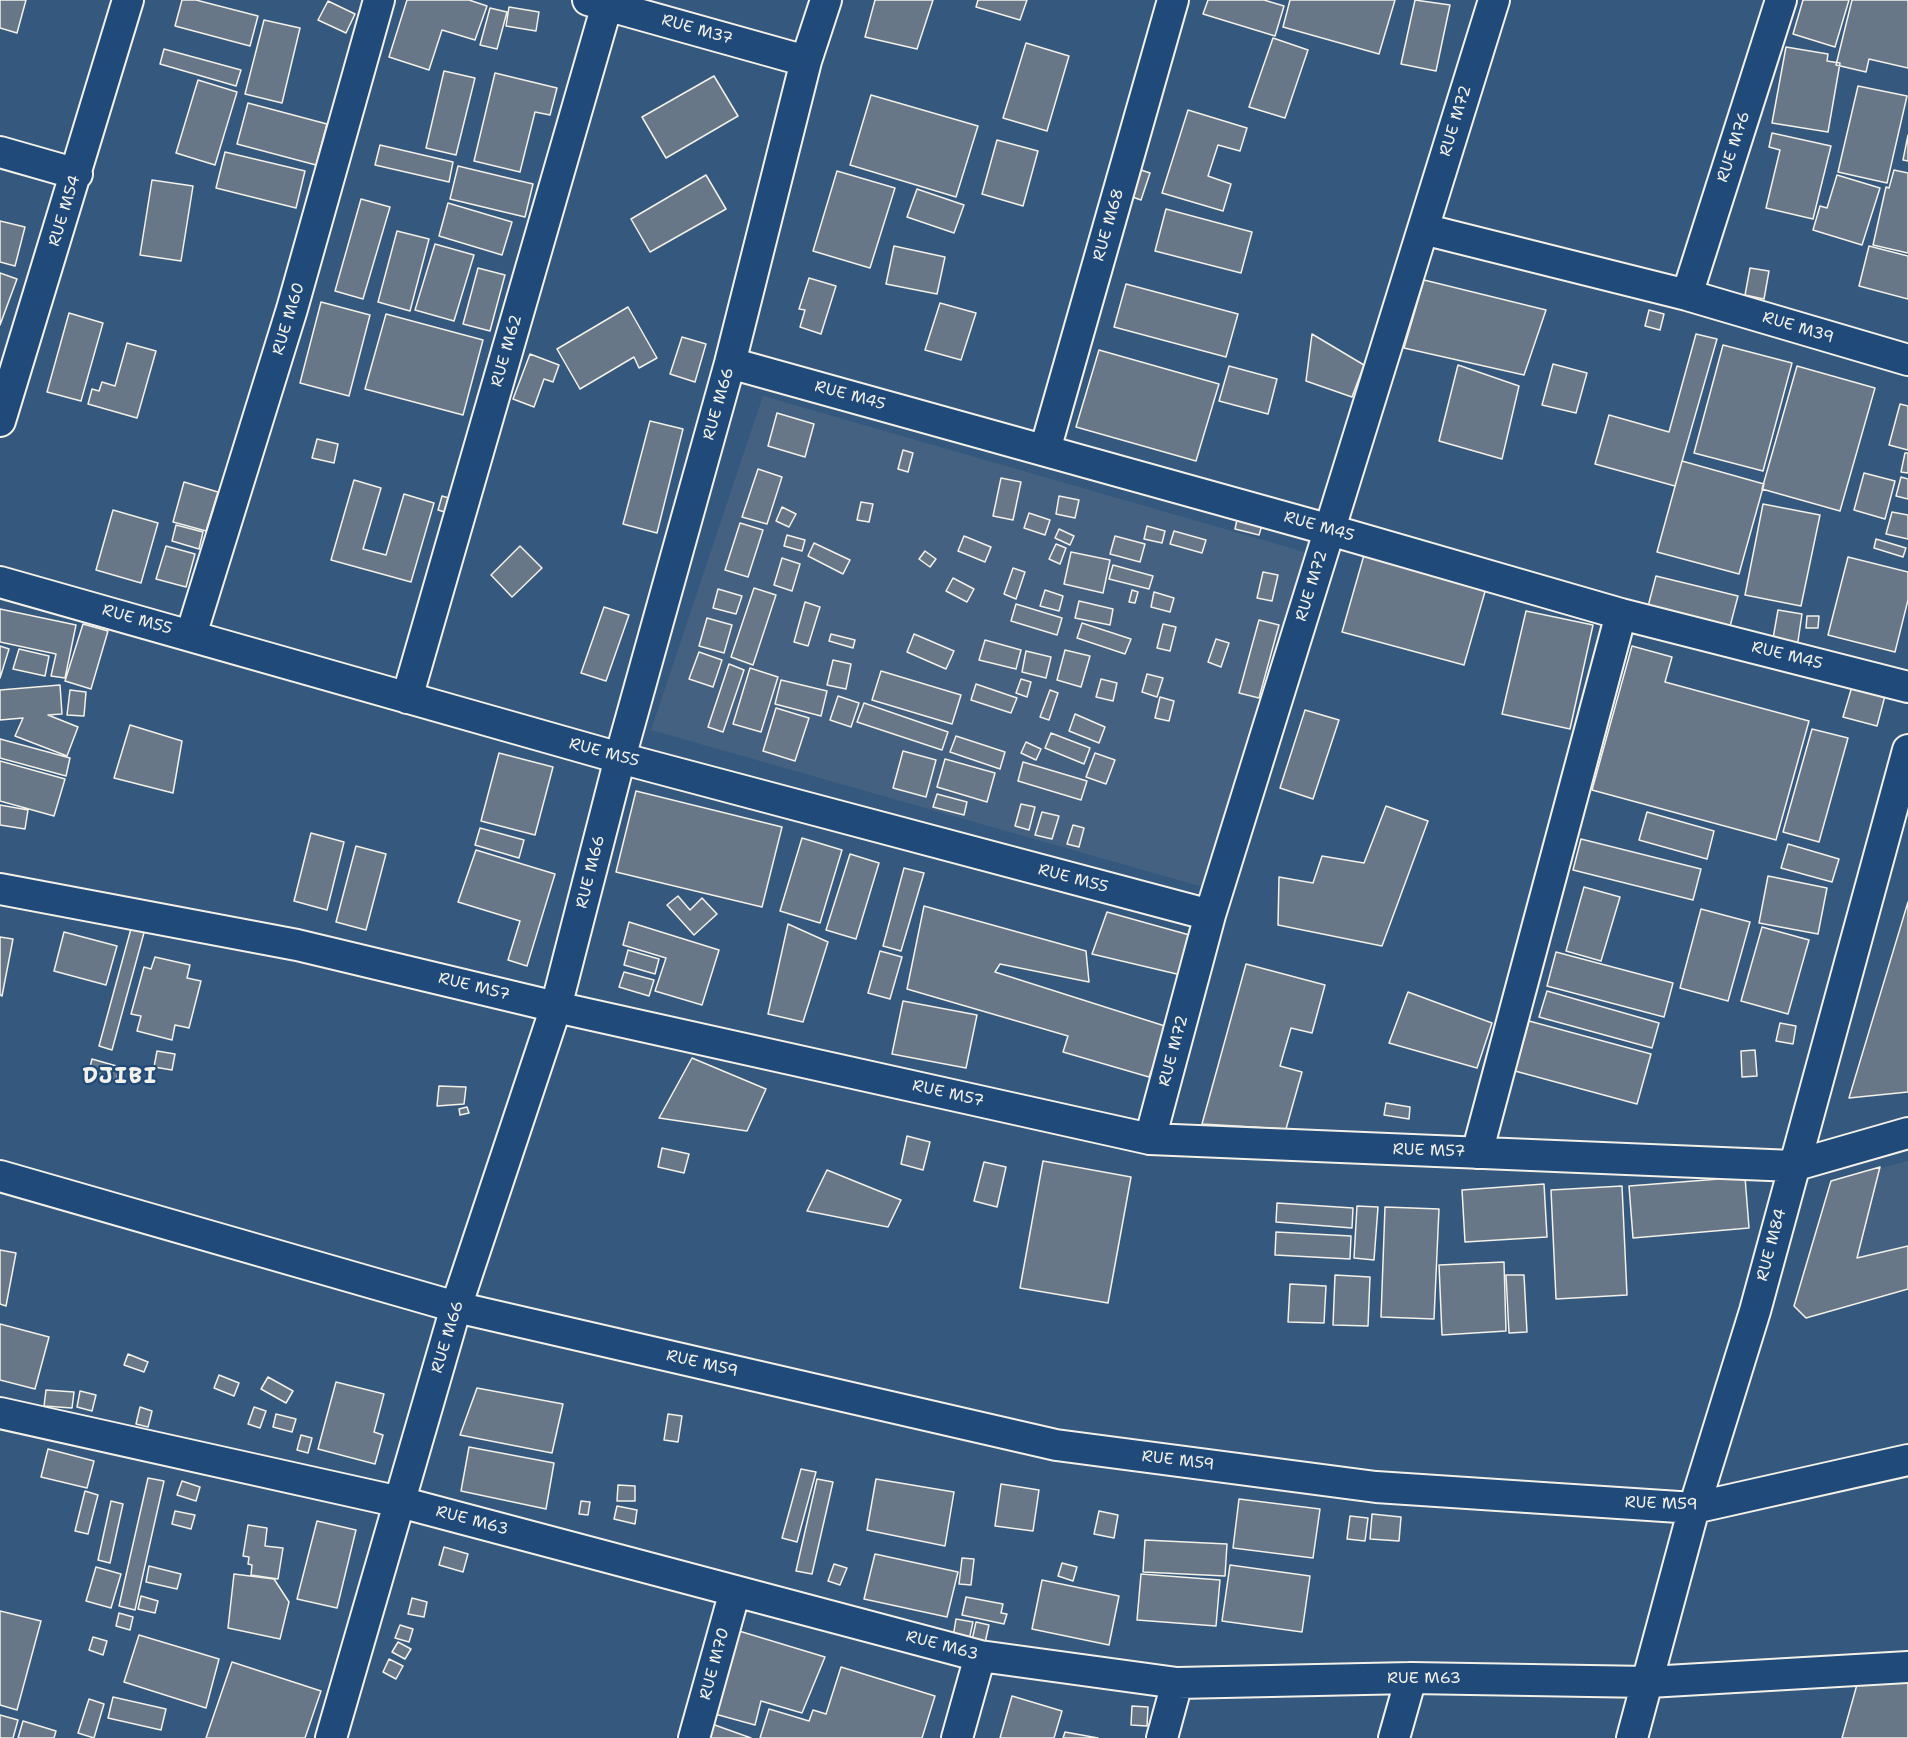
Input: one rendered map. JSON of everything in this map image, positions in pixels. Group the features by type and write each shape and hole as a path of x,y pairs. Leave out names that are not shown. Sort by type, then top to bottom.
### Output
{"street":[{"name":"RUE M54","path":"0,421 77,174 128,0"},
{"name":"RUE M60","path":"191,635 292,309 379,0"},
{"name":"RUE M66","path":"331,1738 456,1307 556,1007 620,758 730,363 806,61 826,0"},
{"name":"RUE M68","path":"1045,450 1173,0"},
{"name":"RUE M72","path":"1150,1139 1210,915 1494,0"},
{"name":"RUE M76","path":"1687,295 1781,0"},
{"name":"RUE M37","path":"597,2 806,61"},
{"name":"RUE M62","path":"407,698 597,2"},
{"path":"0,152 77,174"},
{"name":"RUE M39","path":"1423,229 1687,295 1908,360"},
{"name":"RUE M45","path":"730,363 1330,530 1621,614 1908,687"},
{"name":"RUE M55","path":"0,582 620,758 1210,915"},
{"path":"1477,1153 1621,614"},
{"name":"RUE M84","path":"1632,1738 1649,1682 1694,1508 1755,1311 1908,750"},
{"name":"RUE M57","path":"0,889 297,945 556,1007 1150,1139 1793,1166 1908,1132"},
{"name":"RUE M59","path":"0,1176 456,1307 1056,1445 1376,1487 1694,1508 1908,1460"},
{"name":"RUE M63","path":"0,1413 400,1502 980,1656 1178,1683 1411,1678 1649,1682 1908,1667"},
{"name":"RUE M70","path":"694,1738 735,1591"},
{"path":"957,1738 980,1656"},
{"path":"1394,1738 1411,1678"},
{"path":"1162,1738 1178,1683"}],"shaded area":[{"path":"763,396 1315,555 1210,889 651,730"},
{"path":"1908,1161 1908,1289 1806,1318 1794,1306 1831,1181"}],"building":[{"path":"0,0 26,0 17,33 0,28"},
{"path":"182,0 196,0 258,16 250,46 175,26"},
{"path":"407,0 469,0 487,6 475,40 442,30 429,70 389,57"},
{"path":"875,0 933,0 917,49 865,37"},
{"path":"978,0 1027,0 1020,20 976,7"},
{"path":"1208,0 1264,0 1284,6 1275,36 1203,14"},
{"path":"1290,0 1395,0 1379,54 1283,27"},
{"path":"1415,0 1450,5 1436,71 1401,64"},
{"path":"1803,0 1849,0 1835,47 1793,34"},
{"path":"1852,0 1908,0 1908,68 1869,59 1866,72 1836,65"},
{"path":"328,1 355,14 346,33 318,20"},
{"path":"509,7 539,12 536,31 506,26"},
{"path":"490,8 507,12 497,49 480,45"},
{"path":"264,20 300,28 282,103 245,94"},
{"path":"1273,38 1308,50 1285,118 1249,107"},
{"path":"1026,43 1069,56 1047,131 1003,118"},
{"path":"1786,47 1828,54 1827,61 1840,63 1828,132 1772,123"},
{"path":"164,49 241,70 236,86 160,64"},
{"path":"444,71 475,78 456,155 426,148"},
{"path":"495,73 557,88 550,115 535,112 520,172 474,161"},
{"path":"714,76 738,116 666,158 642,117"},
{"path":"198,80 237,92 215,165 176,153"},
{"path":"1858,86 1907,96 1887,183 1838,172"},
{"path":"871,95 978,126 956,197 850,165"},
{"path":"248,103 327,124 316,165 237,144"},
{"path":"1188,110 1247,128 1240,151 1218,145 1208,176 1231,184 1223,211 1162,193"},
{"path":"1772,133 1831,146 1813,219 1766,208 1780,150 1769,147"},
{"path":"1908,135 1908,161 1903,160"},
{"path":"997,140 1038,151 1023,206 982,194"},
{"path":"380,145 453,162 449,182 375,165"},
{"path":"225,152 305,171 296,208 216,188"},
{"path":"458,166 533,184 525,217 450,199"},
{"path":"1132,167 1150,173 1141,200 1124,194"},
{"path":"1894,170 1908,173 1908,253 1873,245 1886,187 1889,188"},
{"path":"837,171 895,188 870,268 813,251"},
{"path":"706,175 726,209 650,252 631,219"},
{"path":"1837,175 1880,188 1862,245 1813,230 1820,206 1827,208"},
{"path":"152,180 193,186 181,261 140,255"},
{"path":"917,189 964,205 954,233 907,217"},
{"path":"361,199 390,207 363,299 335,291"},
{"path":"448,203 512,222 502,255 439,236"},
{"path":"1166,209 1252,232 1241,273 1155,251"},
{"path":"0,221 25,227 15,266 0,262"},
{"path":"397,231 429,239 410,311 378,302"},
{"path":"435,244 474,255 454,321 415,310"},
{"path":"894,246 945,257 937,294 886,284"},
{"path":"1869,246 1908,256 1908,299 1859,286"},
{"path":"478,268 505,275 490,331 463,324"},
{"path":"1750,268 1769,271 1764,299 1745,295"},
{"path":"0,273 17,279 0,325"},
{"path":"809,278 836,286 821,334 800,327 805,310 799,309"},
{"path":"1424,280 1546,310 1524,375 1404,348"},
{"path":"1126,284 1238,314 1226,357 1114,327"},
{"path":"321,302 370,315 349,396 300,383"},
{"path":"940,303 976,313 961,360 925,350"},
{"path":"628,307 657,358 639,368 634,357 580,389 557,349"},
{"path":"1649,310 1664,314 1660,330 1645,326"},
{"path":"69,313 103,323 81,401 47,392"},
{"path":"386,314 483,340 463,415 365,389"},
{"path":"1312,334 1364,365 1352,397 1306,381"},
{"path":"1696,334 1717,339 1675,486 1595,464 1609,415 1669,432"},
{"path":"682,337 706,344 695,382 670,374"},
{"path":"127,343 156,351 137,418 88,404 92,389 99,391 102,382 115,386"},
{"path":"1723,345 1792,363 1763,471 1694,453"},
{"path":"1099,350 1219,384 1196,461 1076,427"},
{"path":"530,354 559,365 553,382 544,379 534,407 513,399"},
{"path":"1553,364 1587,373 1576,413 1542,405"},
{"path":"1458,365 1519,386 1502,459 1439,441"},
{"path":"1229,366 1277,379 1268,414 1219,401"},
{"path":"1797,366 1875,388 1840,511 1762,489"},
{"path":"1900,404 1908,406 1908,450 1889,445"},
{"path":"777,413 814,424 805,457 768,446"},
{"path":"650,421 683,429 657,533 623,524"},
{"path":"317,439 338,444 334,463 312,458"},
{"path":"903,450 913,453 908,472 898,469"},
{"path":"1905,453 1908,453 1908,473 1901,472"},
{"path":"1682,461 1764,484 1739,574 1657,552"},
{"path":"758,469 782,477 767,524 742,517"},
{"path":"1864,473 1895,481 1885,519 1854,510"},
{"path":"1901,477 1908,479 1908,499 1896,496"},
{"path":"1001,478 1021,482 1013,520 993,516"},
{"path":"354,480 381,488 363,549 386,555 404,494 434,503 411,582 331,560"},
{"path":"184,482 218,492 206,531 173,522"},
{"path":"442,496 459,501 455,515 438,510"},
{"path":"1059,496 1079,500 1075,518 1056,514"},
{"path":"861,502 873,504 869,522 857,520"},
{"path":"1763,504 1820,515 1801,606 1745,595"},
{"path":"782,507 796,514 789,527 776,521"},
{"path":"113,510 158,523 141,583 96,570"},
{"path":"1892,512 1908,515 1908,539 1886,534"},
{"path":"1029,513 1050,520 1045,535 1024,528"},
{"path":"1238,515 1263,522 1259,535 1235,529"},
{"path":"740,523 763,530 748,577 725,570"},
{"path":"176,525 203,532 199,549 172,541"},
{"path":"1147,526 1165,531 1162,543 1144,539"},
{"path":"1059,529 1074,536 1070,545 1055,538"},
{"path":"1174,531 1206,540 1202,553 1170,544"},
{"path":"787,535 805,540 802,551 784,546"},
{"path":"964,536 991,547 985,562 958,551"},
{"path":"1115,536 1145,544 1140,562 1110,554"},
{"path":"1876,539 1906,548 1903,557 1874,548"},
{"path":"814,543 850,560 843,574 808,556"},
{"path":"1056,544 1066,548 1060,564 1049,559"},
{"path":"166,546 195,554 186,587 156,579"},
{"path":"520,546 542,568 512,597 491,575"},
{"path":"925,551 936,559 930,567 919,559"},
{"path":"1071,552 1110,560 1103,593 1064,584"},
{"path":"1364,555 1486,588 1464,665 1342,632"},
{"path":"1848,557 1908,572 1908,600 1895,652 1828,635"},
{"path":"782,558 800,564 792,591 774,585"},
{"path":"1113,565 1153,576 1149,589 1109,579"},
{"path":"1013,568 1025,572 1016,599 1004,594"},
{"path":"1263,572 1278,575 1272,601 1257,598"},
{"path":"1656,576 1738,596 1728,634 1646,614"},
{"path":"953,578 974,589 967,602 946,591"},
{"path":"754,588 776,595 753,665 731,657"},
{"path":"718,589 742,596 736,614 713,608"},
{"path":"1045,590 1063,596 1059,611 1040,606"},
{"path":"1132,590 1138,592 1135,603 1129,602"},
{"path":"1154,592 1174,598 1170,612 1151,607"},
{"path":"1079,601 1113,609 1110,625 1075,618"},
{"path":"805,602 820,607 808,646 794,642"},
{"path":"1016,604 1062,618 1057,635 1011,621"},
{"path":"604,607 629,615 606,681 581,673"},
{"path":"0,609 76,625 65,678 51,676 56,654 0,642"},
{"path":"1778,610 1802,614 1797,648 1772,644"},
{"path":"1526,611 1593,625 1570,729 1502,714"},
{"path":"1807,616 1819,616 1818,628 1806,628"},
{"path":"707,618 732,625 724,653 699,646"},
{"path":"1259,620 1279,625 1259,698 1239,693"},
{"path":"1082,623 1131,639 1125,654 1077,638"},
{"path":"83,624 108,631 91,689 65,681"},
{"path":"1163,624 1176,627 1170,651 1157,648"},
{"path":"831,634 855,640 853,648 829,641"},
{"path":"914,634 954,651 946,669 907,652"},
{"path":"1216,639 1229,643 1221,667 1208,662"},
{"path":"985,640 1021,650 1016,669 979,660"},
{"path":"0,646 9,649 0,678"},
{"path":"1632,646 1672,657 1665,682 1809,721 1776,840 1592,790"},
{"path":"19,649 49,656 45,676 13,669"},
{"path":"1065,650 1090,656 1081,687 1057,680"},
{"path":"1026,651 1051,657 1046,678 1022,672"},
{"path":"699,652 722,660 713,687 689,679"},
{"path":"833,660 851,664 846,689 827,685"},
{"path":"729,664 744,670 723,732 708,727"},
{"path":"750,668 778,677 761,732 733,724"},
{"path":"881,671 961,695 952,724 872,700"},
{"path":"1147,674 1163,678 1157,697 1142,692"},
{"path":"1021,679 1031,682 1027,697 1016,693"},
{"path":"1101,679 1117,683 1113,701 1096,697"},
{"path":"781,680 827,691 821,716 775,704"},
{"path":"1853,683 1886,692 1877,726 1843,717"},
{"path":"976,684 1017,698 1011,713 971,700"},
{"path":"60,685 62,714 48,715 78,727 67,756 15,736 23,718 0,720 0,690"},
{"path":"70,690 86,692 84,716 67,715"},
{"path":"1050,690 1058,693 1049,720 1040,717"},
{"path":"838,696 859,703 851,727 830,720"},
{"path":"1160,697 1174,701 1169,721 1155,718"},
{"path":"864,703 948,732 942,750 857,722"},
{"path":"776,708 809,718 795,761 763,751"},
{"path":"1305,710 1339,720 1313,799 1280,788"},
{"path":"1075,714 1105,727 1099,743 1069,731"},
{"path":"130,725 182,741 173,793 114,778"},
{"path":"1812,729 1848,738 1819,842 1783,832"},
{"path":"1051,733 1090,748 1084,764 1045,748"},
{"path":"956,736 1005,752 1000,769 950,752"},
{"path":"0,739 70,758 66,776 0,758"},
{"path":"1026,742 1041,749 1036,760 1021,753"},
{"path":"903,751 936,760 926,797 893,788"},
{"path":"499,753 553,767 535,835 481,821"},
{"path":"1095,753 1115,760 1106,784 1086,777"},
{"path":"945,759 995,773 987,802 937,787"},
{"path":"0,761 65,779 54,816 0,801"},
{"path":"1023,762 1087,781 1081,800 1018,781"},
{"path":"636,791 782,827 762,907 616,872"},
{"path":"937,794 967,802 964,815 933,807"},
{"path":"1021,804 1035,807 1029,830 1015,826"},
{"path":"0,805 28,810 25,829 0,825"},
{"path":"1386,806 1428,821 1382,946 1278,925 1279,877 1313,883 1322,856 1364,863"},
{"path":"1042,812 1059,816 1052,839 1035,835"},
{"path":"1647,812 1714,831 1707,859 1639,840"},
{"path":"1073,825 1084,828 1079,847 1067,844"},
{"path":"480,828 524,840 519,858 475,845"},
{"path":"311,833 344,842 327,910 294,901"},
{"path":"802,838 842,850 820,923 780,911"},
{"path":"1581,839 1701,869 1693,900 1573,870"},
{"path":"1788,844 1839,859 1832,882 1781,868"},
{"path":"356,846 386,854 366,930 336,922"},
{"path":"476,850 555,874 527,966 508,960 520,921 458,902"},
{"path":"850,854 879,863 856,939 826,930"},
{"path":"904,868 924,873 901,951 883,946"},
{"path":"1768,876 1827,888 1818,934 1759,923"},
{"path":"1584,887 1620,897 1601,961 1566,951"},
{"path":"678,896 690,910 702,898 717,914 694,935 667,905"},
{"path":"1908,902 1908,1092 1849,1098"},
{"path":"924,906 1086,951 1089,982 1000,964 995,972 1168,1027 1149,1077 1063,1052 1068,1036 907,989"},
{"path":"1701,909 1750,922 1728,1001 1680,988"},
{"path":"1107,912 1193,936 1181,975 1092,954"},
{"path":"629,922 719,950 702,1005 655,991 666,958 623,945"},
{"path":"788,924 828,942 803,1022 768,1014"},
{"path":"132,925 145,929 112,1050 99,1046"},
{"path":"1762,927 1809,940 1788,1014 1741,1001"},
{"path":"64,932 117,946 106,985 54,971"},
{"path":"0,937 13,939 2,996 0,995"},
{"path":"628,950 659,959 655,974 624,965"},
{"path":"880,951 902,957 890,999 868,993"},
{"path":"1556,952 1673,983 1664,1017 1547,986"},
{"path":"155,957 190,965 187,978 201,981 189,1028 175,1025 172,1040 137,1031 141,1016 131,1014 144,967 151,969"},
{"path":"1246,964 1325,985 1312,1033 1291,1028 1280,1066 1302,1072 1286,1129 1202,1124"},
{"path":"624,972 654,980 649,996 619,987"},
{"path":"1547,991 1659,1023 1652,1048 1539,1017"},
{"path":"1408,992 1492,1023 1477,1068 1389,1043"},
{"path":"903,1001 977,1015 966,1068 892,1054"},
{"path":"1529,1021 1651,1054 1637,1104 1515,1071"},
{"path":"1780,1023 1796,1026 1793,1044 1776,1041"},
{"path":"1755,1050 1757,1076 1742,1077 1741,1051"},
{"path":"157,1051 175,1054 172,1070 154,1067"},
{"path":"692,1058 766,1089 747,1131 659,1118"},
{"path":"92,1059 120,1067 116,1080 89,1071"},
{"path":"439,1086 466,1087 464,1104 437,1106"},
{"path":"1386,1103 1410,1107 1409,1119 1384,1115"},
{"path":"467,1107 469,1113 460,1115 459,1109"},
{"path":"907,1136 930,1142 923,1170 901,1164"},
{"path":"662,1148 689,1154 684,1173 658,1167"},
{"path":"1043,1161 1131,1177 1108,1303 1020,1288"},
{"path":"984,1162 1006,1167 997,1207 974,1201"},
{"path":"1880,1167 1857,1258 1908,1246 1908,1289 1806,1318 1794,1306 1831,1181"},
{"path":"827,1170 901,1200 888,1227 807,1211"},
{"path":"1745,1177 1749,1228 1633,1238 1629,1186"},
{"path":"1544,1184 1547,1237 1465,1242 1462,1190"},
{"path":"1622,1186 1627,1295 1556,1299 1551,1190"},
{"path":"1277,1203 1353,1208 1352,1228 1276,1222"},
{"path":"1357,1206 1378,1207 1374,1260 1354,1258"},
{"path":"1385,1207 1439,1209 1434,1319 1381,1317"},
{"path":"1276,1232 1351,1236 1350,1259 1275,1255"},
{"path":"0,1250 16,1253 6,1306 0,1304"},
{"path":"1504,1262 1506,1331 1442,1335 1439,1265"},
{"path":"1335,1275 1370,1277 1368,1326 1333,1325"},
{"path":"1506,1275 1524,1275 1527,1332 1509,1333"},
{"path":"1290,1284 1326,1286 1324,1323 1288,1322"},
{"path":"0,1324 49,1337 35,1389 0,1380"},
{"path":"128,1354 148,1362 144,1372 124,1365"},
{"path":"219,1375 239,1383 234,1396 214,1388"},
{"path":"268,1377 293,1391 286,1403 261,1389"},
{"path":"336,1382 384,1394 374,1432 383,1435 375,1464 318,1449"},
{"path":"477,1388 563,1404 552,1453 460,1435"},
{"path":"46,1390 74,1392 72,1408 44,1406"},
{"path":"80,1391 96,1395 92,1411 77,1407"},
{"path":"140,1407 152,1411 148,1427 136,1424"},
{"path":"254,1407 266,1411 260,1428 248,1424"},
{"path":"276,1414 296,1419 292,1432 273,1427"},
{"path":"668,1414 682,1416 678,1442 664,1440"},
{"path":"301,1435 312,1438 308,1453 297,1450"},
{"path":"469,1447 554,1463 546,1509 461,1491"},
{"path":"48,1449 94,1461 87,1488 41,1477"},
{"path":"801,1469 816,1472 797,1542 782,1538"},
{"path":"148,1478 164,1481 135,1610 119,1606"},
{"path":"817,1479 833,1482 812,1574 796,1571"},
{"path":"876,1479 954,1492 945,1546 867,1530"},
{"path":"182,1481 200,1487 196,1501 177,1495"},
{"path":"1001,1484 1039,1490 1033,1531 995,1526"},
{"path":"618,1485 635,1486 635,1501 617,1501"},
{"path":"85,1491 98,1495 88,1534 75,1531"},
{"path":"1239,1499 1320,1509 1313,1558 1233,1548"},
{"path":"111,1501 123,1504 110,1563 98,1560"},
{"path":"581,1501 590,1502 588,1515 579,1514"},
{"path":"617,1506 637,1510 635,1524 614,1519"},
{"path":"175,1511 195,1515 191,1529 172,1524"},
{"path":"1099,1511 1118,1515 1114,1538 1094,1534"},
{"path":"1372,1514 1401,1517 1399,1541 1370,1539"},
{"path":"1350,1516 1368,1518 1365,1541 1347,1539"},
{"path":"317,1521 356,1530 337,1608 297,1599"},
{"path":"248,1525 267,1528 265,1546 283,1548 278,1579 251,1575 252,1565 248,1564 249,1557 243,1556"},
{"path":"1145,1540 1227,1544 1225,1576 1143,1572"},
{"path":"444,1547 468,1554 463,1572 439,1565"},
{"path":"875,1554 958,1572 947,1617 864,1599"},
{"path":"962,1558 974,1559 971,1585 959,1584"},
{"path":"1062,1563 1077,1567 1073,1581 1058,1576"},
{"path":"834,1564 847,1568 840,1585 828,1581"},
{"path":"1230,1565 1310,1576 1302,1632 1222,1621"},
{"path":"149,1566 181,1574 177,1589 146,1582"},
{"path":"96,1567 121,1574 111,1608 86,1601"},
{"path":"234,1574 274,1579 289,1602 280,1639 228,1628"},
{"path":"1141,1574 1220,1580 1216,1626 1137,1620"},
{"path":"1042,1580 1119,1596 1109,1645 1032,1629"},
{"path":"141,1596 158,1601 155,1613 138,1609"},
{"path":"966,1597 1003,1604 1001,1613 1007,1614 1004,1624 962,1615"},
{"path":"412,1598 427,1602 424,1617 408,1614"},
{"path":"0,1611 41,1621 17,1710 0,1705"},
{"path":"119,1613 133,1617 130,1630 116,1626"},
{"path":"956,1619 973,1622 969,1640 953,1637"},
{"path":"976,1622 989,1625 985,1643 972,1640"},
{"path":"400,1625 413,1629 409,1642 395,1638"},
{"path":"739,1631 825,1657 802,1713 761,1701 755,1725 715,1714"},
{"path":"139,1635 219,1659 206,1708 124,1682"},
{"path":"93,1637 107,1641 103,1655 89,1650"},
{"path":"398,1642 411,1649 405,1659 392,1652"},
{"path":"389,1659 403,1666 396,1679 383,1672"},
{"path":"232,1662 321,1691 305,1738 206,1738"},
{"path":"841,1667 935,1696 922,1738 760,1738 769,1709 809,1721 813,1710 826,1714"},
{"path":"1858,1681 1908,1683 1908,1738 1842,1738"},
{"path":"1012,1696 1062,1711 1054,1738 1000,1738"},
{"path":"113,1697 166,1709 161,1730 108,1718"},
{"path":"89,1699 104,1704 94,1738 78,1733"},
{"path":"1132,1706 1148,1707 1147,1726 1131,1725"},
{"path":"0,1715 18,1720 13,1738 0,1738"},
{"path":"23,1721 56,1731 54,1738 18,1738"},
{"path":"712,1724 751,1738 707,1738"},
{"path":"1065,1732 1098,1738 1063,1738"}],"district":[{"name":"DJIBI","path":"120,1077"}]}
